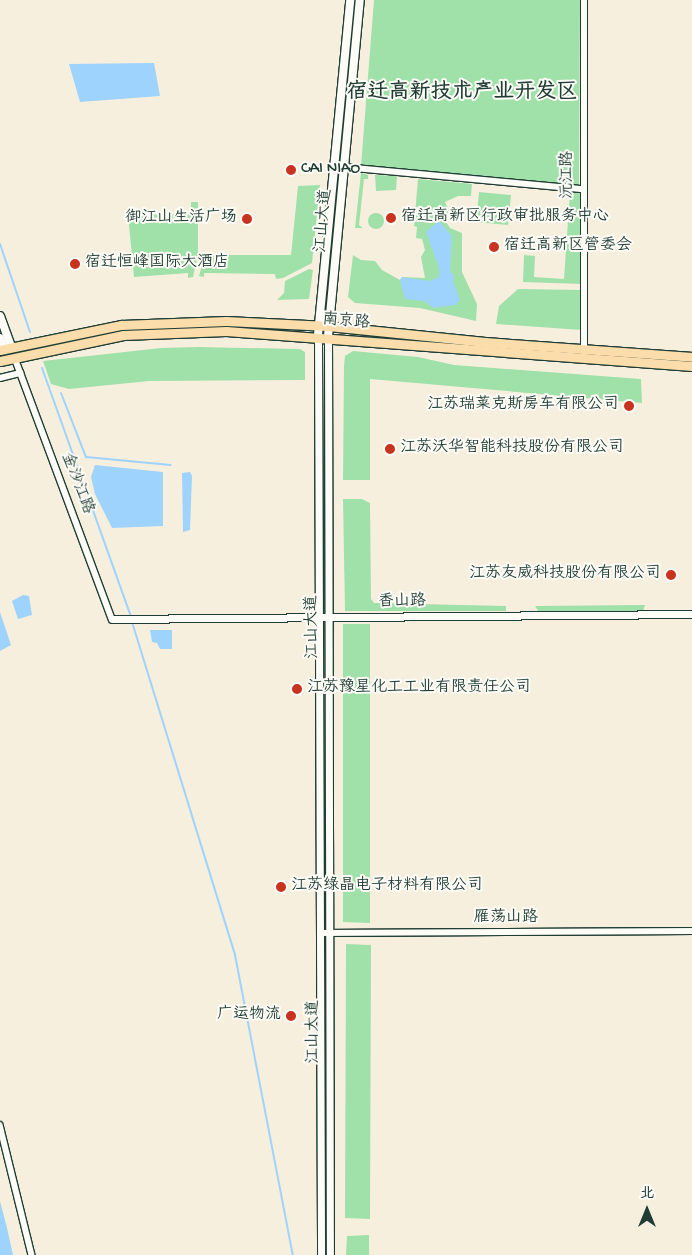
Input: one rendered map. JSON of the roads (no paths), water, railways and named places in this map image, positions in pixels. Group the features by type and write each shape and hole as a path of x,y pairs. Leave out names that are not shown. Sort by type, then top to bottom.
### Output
{"main road":[{"name":"江山大道","path":"323,336 350,0"},
{"name":"江山大道","path":"324,326 344,167 360,0"},
{"path":"0,316 5,349"},
{"name":"南京路","path":"5,349 79,332 152,322 226,321 324,326 584,351 692,357"},
{"name":"南京路","path":"0,362 81,342 151,332 226,331 323,336 692,366"},
{"path":"0,338 5,349"}],"street":[{"name":"沅江路","path":"584,0 584,351"},
{"path":"344,167 583,189"},
{"name":"江山大道","path":"323,336 318,617 330,1255"},
{"name":"江山大道","path":"321,1255 327,617 323,336"},
{"name":"金沙江路","path":"15,358 112,619"},
{"path":"0,378 20,373"},
{"name":"香山路","path":"112,619 692,614"},
{"name":"雁荡山路","path":"325,933 692,931"},
{"path":"0,1125 32,1255"}],"water":[{"path":"154,63 160,96 80,102 69,64"},
{"path":"439,221 452,236 450,272 454,275 453,282 460,300 456,305 434,308 424,301 405,299 400,280 402,277 429,281 439,277 439,268 426,232"},
{"path":"95,465 163,472 163,526 112,528 95,494 91,477"},
{"path":"190,472 192,476 190,530 183,532 182,473"},
{"path":"23,595 29,596 32,615 18,619 12,601"},
{"path":"0,612 11,645 0,651"},
{"path":"150,630 172,630 172,649 160,649 157,643 152,642"},
{"path":"0,1201 7,1228 13,1255 0,1255"}],"waterway":[{"path":"0,244 30,332"},
{"path":"42,368 131,617"},
{"path":"61,393 86,457 171,465"},
{"path":"132,622 235,955 293,1255"}],"place":[{"name":"CAI NIAO","path":"291,170"},
{"name":"宿迁高新区行政审批服务中心","path":"391,218"},
{"name":"御江山生活广场","path":"247,219"},
{"name":"宿迁高新区管委会","path":"494,247"},
{"name":"宿迁恒峰国际大酒店","path":"75,264"},
{"name":"江苏瑞莱克斯房车有限公司","path":"629,406"},
{"name":"江苏沃华智能科技股份有限公司","path":"390,449"},
{"name":"江苏友威科技股份有限公司","path":"671,575"},
{"name":"江苏豫星化工工业有限责任公司","path":"297,689"},
{"name":"江苏绿晶电子材料有限公司","path":"281,887"},
{"name":"广运物流","path":"291,1016"}],"district":[{"name":"宿迁高新技术产业开发区","path":"462,94"}]}
